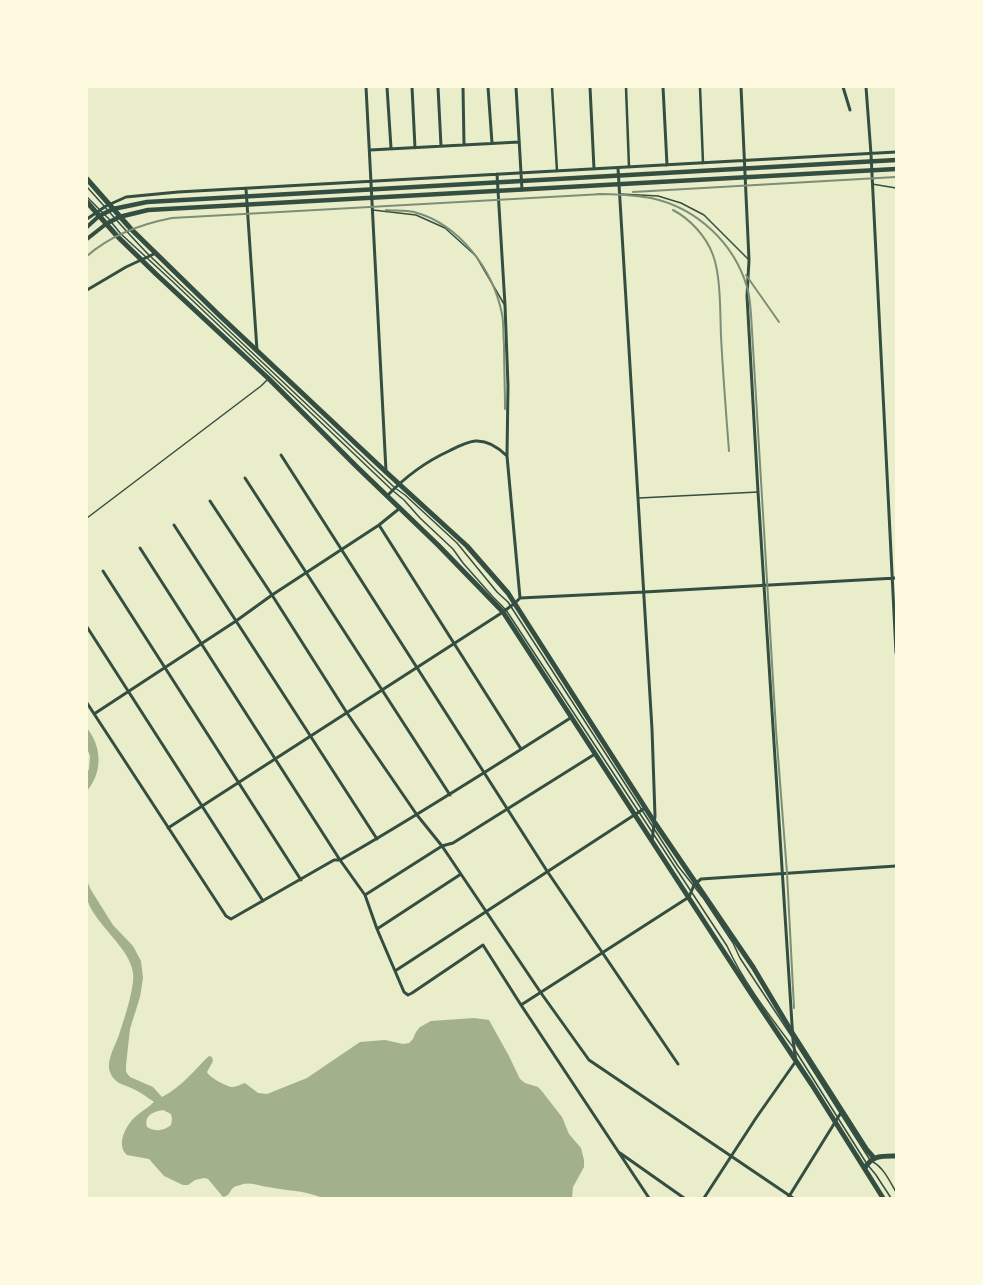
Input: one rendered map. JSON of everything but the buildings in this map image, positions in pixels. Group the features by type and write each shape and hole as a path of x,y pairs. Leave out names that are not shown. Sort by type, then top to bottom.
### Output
{"main road":[{"path":"100,213 109,208 147,202 896,160"},
{"path":"108,222 118,217 148,210 247,206 896,169"},
{"path":"87,179 109,208 386,472 395,487 467,546 513,605 640,810 652,841 750,992 796,1061 867,1150 869,1163"},
{"path":"87,202 146,258 505,611 595,754 640,810 655,823 695,884 753,967 839,1116 869,1163 883,1198"},
{"path":"869,1163 877,1156 896,1156"}],"street":[{"path":"366,87 386,472"},
{"path":"387,87 391,148"},
{"path":"412,87 415,148"},
{"path":"438,87 441,146"},
{"path":"463,87 464,145"},
{"path":"488,87 492,143"},
{"path":"516,87 522,190"},
{"path":"552,87 557,171"},
{"path":"590,87 594,169"},
{"path":"626,87 629,167"},
{"path":"663,87 667,165"},
{"path":"700,87 703,163"},
{"path":"704,1198 796,1061 793,1037 763,585 747,296 749,260 741,87"},
{"path":"843,87 850,110"},
{"path":"866,87 872,170 896,653"},
{"path":"370,150 519,142"},
{"path":"109,208 126,197 178,192 896,152"},
{"path":"618,168 652,729 655,823 652,841"},
{"path":"497,174 505,305 508,386 507,456 520,598"},
{"path":"246,189 257,350"},
{"path":"87,219 100,213"},
{"path":"87,227 100,213"},
{"path":"87,239 108,222"},
{"path":"87,290 156,253"},
{"path":"387,496 395,487 423,465 436,457 465,444 475,441 490,444 499,448 507,456"},
{"path":"281,455 547,871 678,1064"},
{"path":"245,478 450,795"},
{"path":"210,502 272,595 347,713 417,815 442,846 541,993 589,1060 789,1197 793,1198"},
{"path":"94,714 236,622 272,595 379,525 400,508"},
{"path":"174,525 377,839"},
{"path":"379,525 521,749"},
{"path":"140,548 340,860 365,895 377,929 404,992 408,995 483,945 649,1198"},
{"path":"103,571 301,880"},
{"path":"168,828 505,611 520,598 896,578"},
{"path":"87,627 263,901"},
{"path":"87,703 229,919 234,918 334,860 340,860 377,839 450,795 572,717"},
{"path":"365,895 442,846 453,843 595,754"},
{"path":"395,970 640,810"},
{"path":"521,1005 689,897 695,884 703,878 896,866"},
{"path":"377,929 461,874"},
{"path":"789,1197 839,1116"},
{"path":"618,1152 684,1198"}],"lane":[{"path":"872,184 896,188"},
{"path":"87,187 109,208"},
{"path":"620,194 658,196 681,203 699,212 704,215 749,260"},
{"path":"87,197 100,213"},
{"path":"373,210 416,214 445,228 476,256 505,305"},
{"path":"118,217 126,231 146,258 395,487 420,518 453,549 463,563 505,611 678,866 695,884"},
{"path":"146,258 395,487"},
{"path":"87,518 269,379"},
{"path":"638,498 758,492"},
{"path":"640,810 653,834 727,946 734,962 839,1116"},
{"path":"869,1163 878,1165 896,1192"},
{"path":"869,1163 891,1198"}],"shaded area":[{"path":"87,728 96,743 99,760 96,776 87,791 87,773 89,769 90,756 87,748"},
{"path":"87,881 113,925 133,946 141,961 143,978 140,997 130,1029 126,1065 126,1072 130,1077 153,1087 162,1097 182,1083 209,1056 212,1057 213,1061 207,1072 214,1079 232,1087 245,1083 258,1093 267,1094 307,1078 360,1042 385,1040 403,1044 409,1043 420,1027 431,1021 474,1018 489,1020 520,1079 525,1083 538,1087 541,1090 562,1117 569,1134 581,1148 584,1167 573,1187 572,1198 323,1198 302,1192 250,1183 234,1187 223,1197 208,1179 204,1178 195,1180 188,1185 183,1185 164,1176 149,1159 127,1155 122,1146 125,1131 134,1118 154,1102 143,1094 119,1083 114,1079 110,1072 110,1058 129,1004 133,973 131,964 126,955 92,911 86,892","holes":["163,1110 171,1114 171,1125 168,1127 162,1130 153,1130 147,1127 146,1123 148,1117 153,1113"]}],"railway":[{"path":"633,192 896,177"},
{"path":"597,194 651,198 684,210 698,219 723,242 741,271 748,290 751,314 776,730 787,873 794,1008"},
{"path":"87,256 106,242 127,231 172,218 603,194"},
{"path":"386,210 411,211 430,218 459,238 472,251 482,265 491,281 503,318 505,409"},
{"path":"673,210 691,223 702,235 710,248 716,264 720,295 722,351 729,451"},
{"path":"746,275 779,322"}]}
